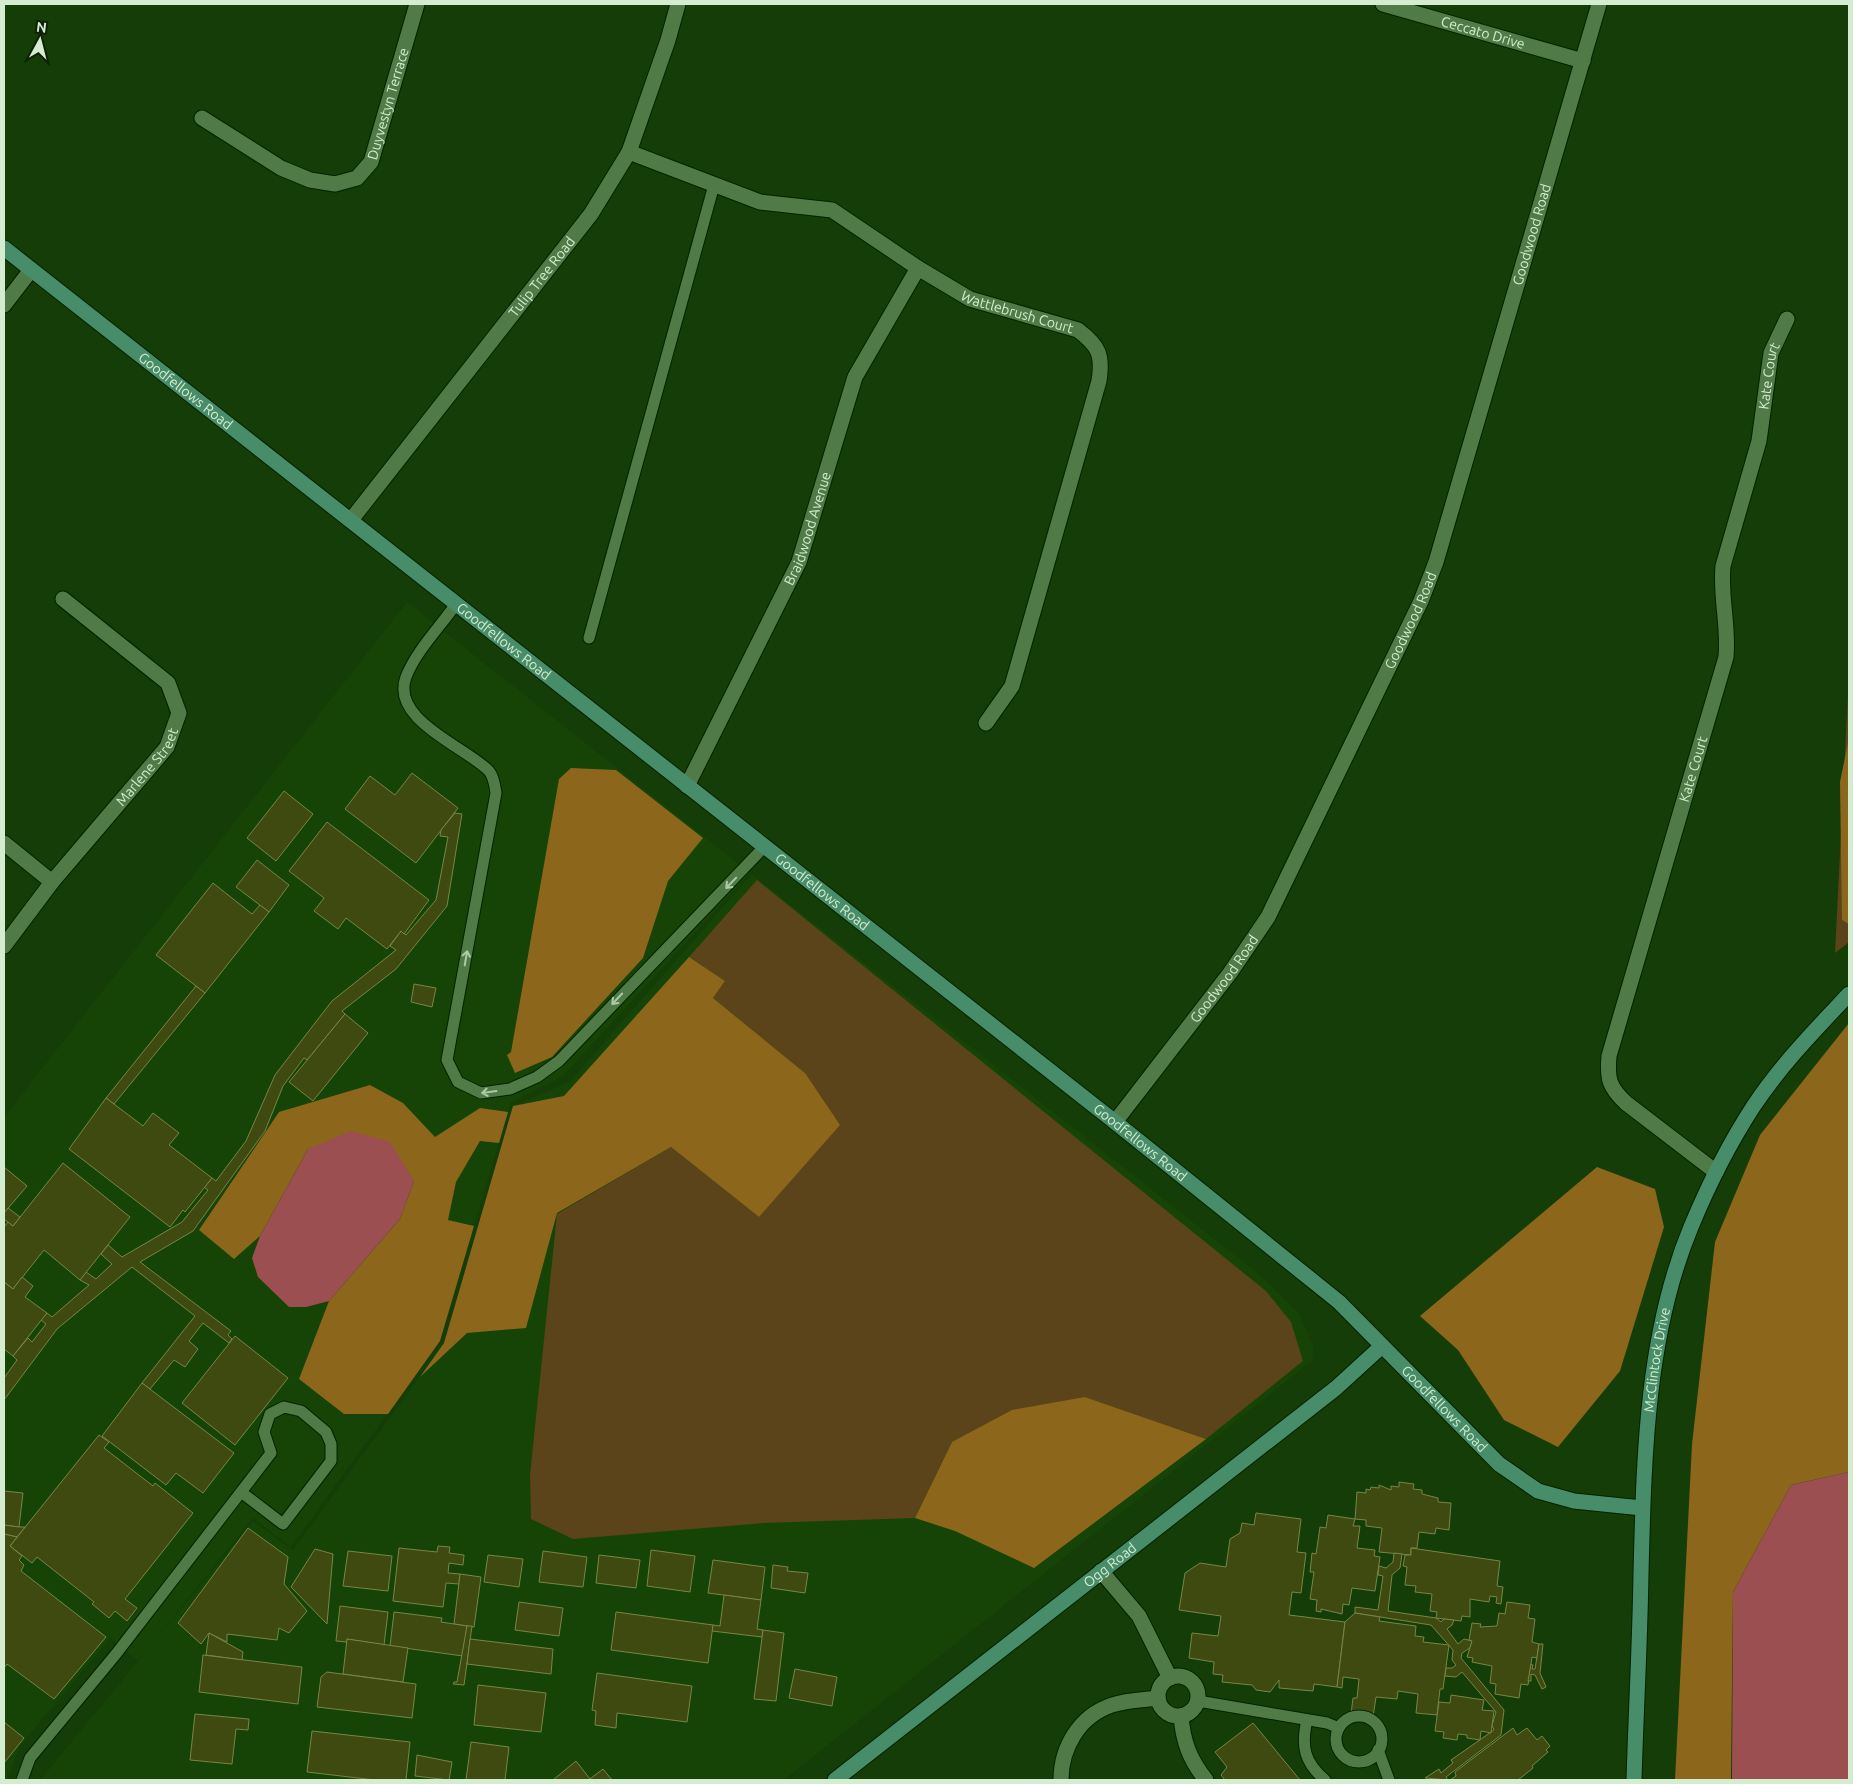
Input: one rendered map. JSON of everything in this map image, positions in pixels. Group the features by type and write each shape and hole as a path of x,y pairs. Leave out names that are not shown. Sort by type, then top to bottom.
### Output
{"street":[{"name":"Duyvestyn Terrace","path":"202,118 288,171 310,180 335,184 357,178 371,162 417,4"},
{"name":"Tulip Tree Road","path":"351,520 591,214 629,152 668,40 678,4"},
{"name":"Ceccato Drive","path":"1383,4 1583,61"},
{"name":"Goodwood Road","path":"1115,1122 1230,973 1268,917 1421,601 1436,562 1599,4"},
{"name":"Wattlebrush Court","path":"629,152 760,202 832,210 918,268 981,303 1078,330 1091,340 1100,353 1099,381 1012,686 986,723"},
{"name":"Goodfellows Road","path":"4,248 1115,1122 1339,1302 1499,1464 1538,1491 1574,1501 1642,1508"},
{"name":"Braidwood Avenue","path":"688,786 799,562 855,377 918,268"},
{"path":"4,305 31,270"},
{"name":"Kate Court","path":"1716,1172 1626,1103 1614,1092 1607,1074 1609,1056 1726,656 1728,635 1722,581 1723,566 1759,441 1771,353 1787,319"},
{"name":"Marlene Street","path":"4,946 52,882 167,746 179,713 168,683 63,599"},
{"path":"4,843 52,882"},
{"name":"McClintock Drive","path":"1634,1780 1642,1508 1652,1381 1669,1294 1690,1228 1716,1172 1754,1106 1804,1042 1849,994"},
{"name":"Ogg Road","path":"835,1780 1336,1388 1382,1346"},
{"path":"1100,1571 1139,1616 1170,1678"},
{"path":"1181,1676 1193,1682 1197,1687 1198,1700 1191,1712 1182,1716 1172,1716 1166,1712 1161,1708 1158,1698 1159,1688 1170,1678 1181,1676"},
{"path":"1061,1780 1062,1758 1066,1747 1088,1719 1111,1705 1158,1698"},
{"path":"1182,1716 1183,1736 1188,1752 1206,1780"}],"lane":[{"path":"589,638 714,185"},
{"path":"456,604 406,677 403,693 408,707 437,734 490,772 496,793 447,1060 458,1082 481,1093 510,1089 536,1077 559,1061 764,847"},
{"path":"22,1780 30,1758 116,1654 271,1453 264,1432 270,1414 284,1407 301,1411 326,1432 331,1444 331,1461 283,1524 241,1492"},
{"path":"1198,1700 1327,1723 1339,1728"},
{"path":"1353,1717 1367,1718 1379,1728 1381,1743 1378,1750 1366,1760 1351,1760 1344,1757 1336,1744 1339,1728 1346,1720 1353,1717"},
{"path":"1306,1720 1304,1735 1305,1755 1316,1772 1325,1780"},
{"path":"1378,1750 1389,1780"}],"shaded area":[{"path":"407,602 750,873 563,1076 511,1102 440,1341 291,1547 253,1518 138,1661 110,1638 20,1746 7,1780 4,1780 4,1117"},
{"path":"1849,674 1849,942 1835,953"},
{"path":"1849,738 1849,924 1842,920 1840,782"},
{"path":"571,768 616,770 703,838 668,881 643,958 552,1057 515,1073 507,1055 511,1052 559,779"},
{"path":"752,874 1260,1275 1300,1315 1314,1348 1312,1361 784,1780 40,1780 253,1521 293,1550 444,1343 513,1106 569,1082"},
{"path":"757,880 1266,1291 1291,1322 1303,1361 1206,1439 1085,1397 952,1442 915,1518 764,1523 573,1539 531,1519 530,1475 557,1214 671,1147 759,1217 805,1073 713,998 725,981 689,957"},
{"path":"689,957 725,981 713,998 805,1073 840,1125 759,1217 671,1147 557,1213 526,1328 467,1333 420,1377 444,1343 513,1106 564,1096"},
{"path":"1849,1023 1849,1472 1791,1485 1733,1592 1731,1780 1675,1780 1692,1444 1715,1242 1760,1135"},
{"path":"370,1085 403,1103 435,1137 480,1108 508,1112 499,1143 480,1141 456,1182 448,1220 474,1226 440,1341 388,1414 344,1414 299,1379 329,1301 400,1219 414,1181 308,1149 260,1236 234,1259 199,1230 279,1112"},
{"path":"351,1131 390,1142 414,1181 400,1219 329,1301 306,1307 289,1307 258,1277 252,1258 260,1236 308,1149"},
{"path":"1597,1167 1655,1189 1664,1227 1620,1371 1558,1447 1504,1420 1458,1350 1420,1316"},
{"path":"1085,1397 1206,1439 1034,1568 955,1531 915,1518 952,1442 1012,1410"},
{"path":"1849,1472 1849,1780 1732,1780 1733,1592 1791,1485"}],"building":[{"path":"412,773 458,808 416,863 345,809 370,776 395,795"},
{"path":"284,791 313,814 276,861 247,838"},
{"path":"455,813 462,814 447,906 396,969 342,1011 345,1014 307,1060 304,1058 283,1086 265,1131 193,1231 140,1262 231,1331 228,1335 232,1339 229,1343 203,1323 189,1341 198,1349 185,1367 174,1360 150,1389 142,1383 195,1316 132,1267 57,1329 4,1400 4,1378 17,1360 13,1356 28,1338 32,1342 46,1324 41,1320 47,1313 52,1317 89,1285 80,1280 86,1272 96,1279 112,1264 101,1254 108,1245 122,1257 182,1222 208,1190 204,1187 212,1178 216,1181 246,1141 275,1075 332,1001 396,950 390,946 401,931 406,935 436,900 448,837 440,836 441,830"},
{"path":"327,822 429,900 404,934 401,931 387,949 346,918 338,929 314,911 324,898 289,871"},
{"path":"257,860 289,885 269,912 236,887"},
{"path":"213,883 252,914 260,905 269,912 205,993 156,955"},
{"path":"414,984 436,988 432,1007 411,1002"},
{"path":"196,986 205,993 114,1104 106,1098"},
{"path":"345,1014 368,1033 313,1101 289,1082"},
{"path":"106,1098 143,1126 153,1113 179,1133 169,1145 212,1178 185,1212 183,1210 170,1227 69,1149"},
{"path":"63,1163 130,1217 80,1280 44,1250 13,1289 4,1282 4,1227 8,1222 13,1226"},
{"path":"4,1167 27,1186 4,1213"},
{"path":"8,1208 20,1217 13,1226 4,1219 4,1213"},
{"path":"22,1277 33,1286 25,1297 47,1313 13,1356 4,1349 4,1282 13,1289"},
{"path":"235,1336 288,1378 235,1445 182,1403"},
{"path":"142,1383 234,1453 203,1493 176,1473 166,1485 102,1436"},
{"path":"99,1435 109,1442 104,1448 153,1486 155,1483 193,1513 125,1599 137,1608 127,1621 115,1611 109,1618 92,1604 94,1602 37,1557 32,1563 10,1546"},
{"path":"1399,1482 1414,1484 1413,1489 1422,1490 1422,1494 1438,1498 1438,1502 1451,1503 1449,1530 1436,1528 1435,1534 1419,1532 1417,1548 1411,1548 1411,1555 1379,1552 1382,1528 1366,1526 1366,1520 1355,1519 1357,1492 1366,1493 1366,1489 1370,1490 1371,1487 1379,1488 1379,1485 1391,1490 1391,1486 1399,1487"},
{"path":"4,1491 23,1493 19,1527 4,1525"},
{"path":"1256,1513 1301,1519 1297,1552 1306,1553 1301,1593 1292,1592 1289,1615 1345,1622 1337,1687 1314,1684 1313,1691 1279,1688 1279,1680 1270,1692 1256,1690 1252,1685 1222,1682 1223,1675 1213,1674 1214,1662 1189,1658 1192,1633 1218,1636 1221,1616 1179,1610 1185,1573 1200,1563 1226,1567 1230,1539 1240,1533 1242,1523 1254,1525"},
{"path":"1328,1515 1355,1519 1353,1526 1360,1526 1357,1548 1375,1550 1374,1556 1380,1557 1375,1591 1352,1588 1349,1605 1343,1604 1342,1614 1321,1609 1321,1612 1316,1611 1317,1600 1310,1599 1314,1572 1310,1572 1312,1553 1316,1554 1320,1527 1326,1528"},
{"path":"4,1525 25,1527 17,1537 4,1534"},
{"path":"248,1528 288,1557 284,1584 307,1611 289,1633 279,1628 277,1640 227,1634 227,1642 209,1633 201,1644 178,1623"},
{"path":"4,1534 17,1537 10,1546 22,1556 19,1560 24,1565 21,1571 106,1637 54,1699 7,1664 4,1668"},
{"path":"438,1546 450,1547 449,1553 464,1555 463,1565 449,1563 448,1573 460,1574 459,1584 446,1583 443,1607 393,1601 399,1548 437,1552"},
{"path":"1411,1548 1500,1561 1497,1586 1503,1587 1501,1604 1496,1603 1497,1597 1490,1596 1489,1602 1470,1599 1470,1617 1462,1616 1461,1621 1436,1618 1437,1612 1430,1611 1432,1594 1415,1592 1416,1586 1405,1585 1407,1567 1403,1566 1405,1555 1411,1555"},
{"path":"315,1549 333,1554 327,1624 291,1587"},
{"path":"651,1550 695,1556 690,1592 647,1586"},
{"path":"348,1551 392,1556 388,1591 343,1586"},
{"path":"543,1551 587,1557 583,1587 539,1582"},
{"path":"1394,1553 1402,1554 1400,1568 1392,1575 1388,1611 1436,1618 1441,1622 1444,1619 1454,1620 1447,1629 1458,1644 1464,1639 1472,1641 1470,1648 1462,1653 1461,1658 1504,1710 1501,1735 1446,1777 1448,1780 1425,1778 1439,1769 1441,1773 1453,1763 1451,1760 1494,1730 1492,1725 1496,1712 1462,1672 1456,1677 1445,1676 1446,1668 1452,1668 1456,1665 1452,1660 1453,1650 1431,1625 1355,1613 1355,1607 1378,1610 1383,1576 1378,1575 1379,1566 1386,1568 1393,1562"},
{"path":"488,1555 523,1559 519,1587 484,1582"},
{"path":"599,1555 640,1560 636,1588 596,1583"},
{"path":"713,1560 765,1567 761,1600 708,1593"},
{"path":"773,1565 788,1567 787,1571 808,1573 805,1593 771,1588"},
{"path":"460,1574 481,1577 474,1627 454,1624"},
{"path":"724,1595 761,1600 757,1629 763,1630 762,1637 712,1631 713,1625 720,1626"},
{"path":"519,1602 563,1608 559,1636 515,1630"},
{"path":"1507,1602 1530,1605 1528,1618 1535,1619 1532,1642 1539,1644 1537,1658 1532,1657 1528,1685 1521,1684 1519,1698 1495,1694 1496,1684 1490,1683 1492,1666 1472,1662 1473,1658 1467,1657 1472,1641 1469,1640 1472,1623 1481,1624 1480,1627 1497,1626 1499,1613 1505,1614"},
{"path":"340,1606 388,1612 384,1645 347,1639 347,1642 336,1641"},
{"path":"394,1612 442,1618 441,1622 467,1626 463,1656 390,1646"},
{"path":"616,1612 713,1625 708,1663 611,1650"},
{"path":"1355,1613 1380,1617 1379,1621 1416,1626 1415,1636 1424,1637 1423,1642 1449,1645 1443,1689 1440,1689 1437,1715 1416,1713 1418,1694 1398,1691 1397,1699 1376,1697 1373,1717 1351,1714 1353,1698 1357,1698 1359,1679 1343,1677 1342,1688 1337,1687 1345,1622"},
{"path":"467,1626 472,1626 464,1685 453,1684 457,1682"},
{"path":"763,1630 784,1633 776,1701 754,1699"},
{"path":"209,1633 243,1652 242,1660 206,1655"},
{"path":"347,1639 408,1648 403,1682 343,1674"},
{"path":"470,1639 553,1649 551,1674 467,1664"},
{"path":"1539,1644 1543,1644 1540,1673 1546,1687 1542,1689 1535,1675 1531,1674 1531,1681 1528,1681 1531,1664 1533,1665 1532,1669 1535,1669"},
{"path":"203,1655 302,1667 298,1704 199,1692"},
{"path":"795,1669 837,1677 832,1706 789,1698"},
{"path":"327,1672 416,1684 412,1718 317,1707 321,1677"},
{"path":"597,1673 692,1686 687,1722 617,1713 616,1728 595,1725 596,1711 592,1710"},
{"path":"478,1685 546,1693 541,1732 474,1725"},
{"path":"1451,1695 1484,1700 1482,1710 1494,1711 1491,1733 1481,1731 1480,1740 1458,1734 1457,1740 1443,1738 1444,1732 1435,1731 1439,1702 1450,1703"},
{"path":"195,1714 249,1719 248,1730 236,1729 232,1764 190,1760"},
{"path":"4,1722 24,1738 4,1763"},
{"path":"1253,1723 1300,1780 1225,1780 1221,1775 1227,1767 1215,1752"},
{"path":"1513,1728 1517,1735 1527,1728 1537,1740 1542,1736 1550,1746 1546,1750 1548,1752 1532,1766 1533,1768 1518,1780 1450,1780 1456,1776 1455,1772"},
{"path":"312,1731 410,1742 406,1780 375,1780 307,1772"},
{"path":"471,1742 509,1747 505,1780 466,1780"},
{"path":"417,1755 452,1762 449,1780 415,1776"},
{"path":"576,1761 590,1779 603,1769 612,1780 553,1780"}]}
